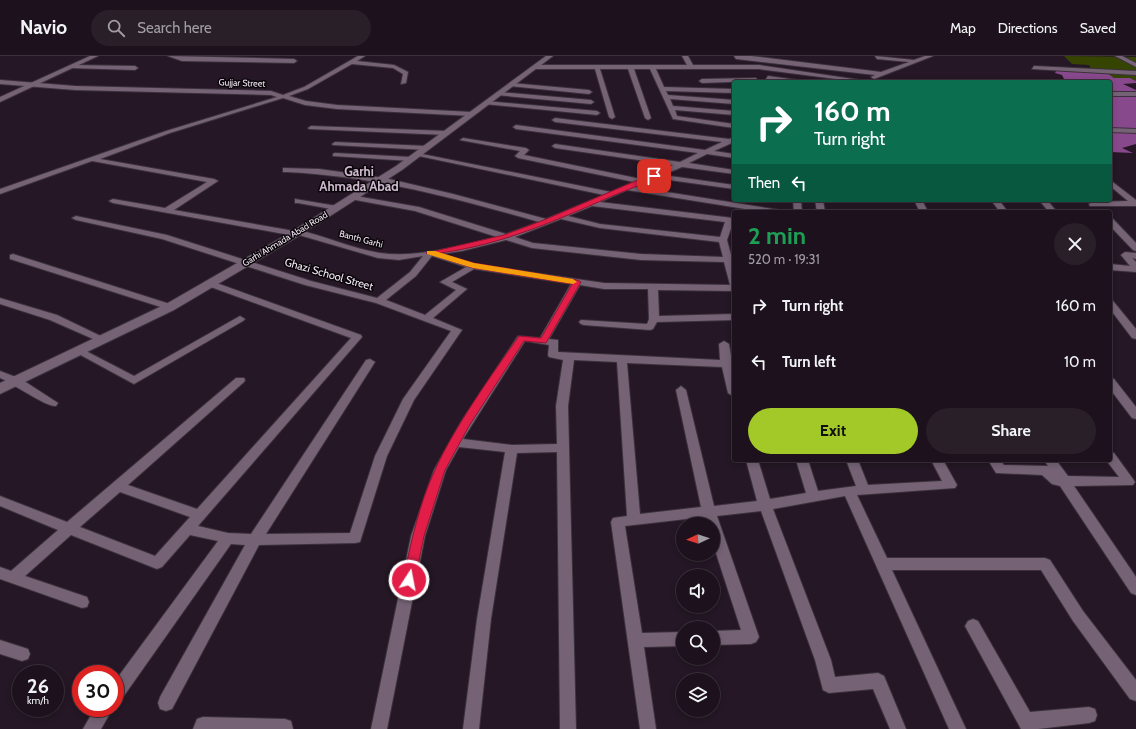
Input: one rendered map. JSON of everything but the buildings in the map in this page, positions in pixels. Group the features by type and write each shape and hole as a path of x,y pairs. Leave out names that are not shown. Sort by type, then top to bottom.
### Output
{"street":[{"path":"0,100 95,56"},
{"path":"172,56 188,59 263,58 294,61"},
{"path":"0,192 168,132 282,97 306,88 362,56"},
{"name":"Garhi Ahmada Abad Road","path":"0,389 80,352 170,307 296,233 381,180 427,148 550,56"},
{"path":"685,56 691,67"},
{"path":"868,80 930,56"},
{"path":"1118,56 1136,65"},
{"path":"735,57 881,74"},
{"path":"735,57 742,67"},
{"path":"653,58 654,66 662,89 672,108 675,118 732,126"},
{"path":"877,58 915,61"},
{"path":"712,61 724,81"},
{"path":"351,62 399,69 406,74 403,83"},
{"path":"536,67 565,70 571,64 597,67 634,65 758,67 849,80"},
{"path":"634,65 648,118"},
{"path":"72,67 135,68"},
{"path":"597,67 612,117"},
{"path":"758,67 770,80"},
{"path":"1034,68 1136,73"},
{"path":"702,81 732,81"},
{"name":"Gujjar Street","path":"0,82 75,88 270,93 282,97 337,108 472,114"},
{"path":"511,85 590,92"},
{"path":"662,89 732,91"},
{"path":"498,94 591,102"},
{"path":"1112,94 1136,94"},
{"path":"667,97 732,102"},
{"path":"486,103 597,113"},
{"path":"672,108 732,113"},
{"path":"556,120 732,140"},
{"path":"516,127 732,156"},
{"path":"311,128 447,133"},
{"path":"1112,130 1136,131"},
{"path":"572,149 580,136"},
{"path":"463,140 526,150 518,156 641,181"},
{"name":"Banth Garhi","path":"113,201 296,233 378,255 399,257 462,248 507,236 547,222 654,176 732,140"},
{"path":"336,144 427,148"},
{"path":"555,146 732,172"},
{"path":"335,155 414,157 610,194"},
{"path":"91,159 214,181 166,211"},
{"path":"286,170 336,172 381,180 470,200 547,222"},
{"path":"654,176 732,187"},
{"path":"1112,184 1136,203"},
{"path":"625,188 766,210"},
{"path":"353,197 416,209 532,245 641,257 730,257"},
{"path":"298,201 337,208"},
{"path":"1045,202 1051,210"},
{"path":"1092,202 1136,203"},
{"path":"1092,202 1099,210"},
{"path":"590,203 730,220 723,240 730,257 732,270"},
{"path":"558,216 600,226 723,240"},
{"name":"Ghazi School Street","path":"76,218 164,237 248,262 308,283 379,301 457,330 409,399 381,456 355,538 255,540"},
{"path":"1112,223 1136,248"},
{"path":"379,301 413,274 430,253 473,266 604,286 732,288"},
{"path":"1136,256 1125,255 1136,268"},
{"path":"13,258 170,307"},
{"path":"426,319 462,289 445,282 473,266"},
{"path":"1112,267 1136,268"},
{"path":"543,341 577,282"},
{"path":"0,501 157,563 357,337 210,284"},
{"path":"584,322 650,327 654,319 653,287"},
{"path":"0,301 26,307 53,317 104,340"},
{"path":"1112,306 1136,336"},
{"path":"654,319 732,317"},
{"path":"80,352 134,381 240,319"},
{"path":"379,729 418,536 440,470 522,338 554,342 553,355 622,360 726,364"},
{"path":"724,344 726,364 732,386"},
{"path":"568,729 562,406 569,357"},
{"path":"622,360 634,520"},
{"path":"166,703 255,540 370,362"},
{"path":"0,374 17,381 52,403"},
{"path":"6,576 69,528 240,380"},
{"path":"1112,384 1136,415"},
{"path":"681,390 710,512 751,637 720,638"},
{"path":"456,442 512,449 563,448"},
{"path":"471,729 484,619 512,449"},
{"path":"1112,458 1134,485"},
{"path":"753,462 765,505 823,660 830,685 878,681 898,729"},
{"path":"803,462 814,497"},
{"path":"852,462 857,490 883,564 958,729"},
{"path":"648,729 618,522 765,505 857,490 951,485 938,462"},
{"path":"995,462 1000,470 1045,470 1056,481 1134,485"},
{"path":"1051,462 1136,588"},
{"path":"118,486 200,515"},
{"path":"187,529 228,538 255,540"},
{"path":"124,682 228,538"},
{"path":"883,564 1045,564 1078,616 1136,693"},
{"path":"6,576 82,602"},
{"path":"973,626 1028,725 1089,715"},
{"path":"635,640 676,639"},
{"path":"0,646 22,654"},
{"path":"91,729 99,717"},
{"path":"201,729 203,725 285,727 285,729"}],"green space":[{"path":"1064,56 1136,57 1136,81 1114,78 1102,72 1092,71 1089,65 1072,64"}],"shaded area":[{"path":"1056,71 1104,71 1114,78 1130,78 1136,81 1136,83 1123,84 1136,90 1136,144 1122,148 1133,153 1112,152 1112,80 1048,80 1064,79 1062,75 1055,73"}],"slow traffic":[{"path":"433,252 430,253 473,266 573,282"}],"district":[{"name":"Garhi Ahmada Abad","path":"359,178"}],"route":[{"path":"409,580 418,536 440,470 465,425 522,338 543,341 577,282 473,266 430,253 462,248 507,236 547,222 654,176"}]}
